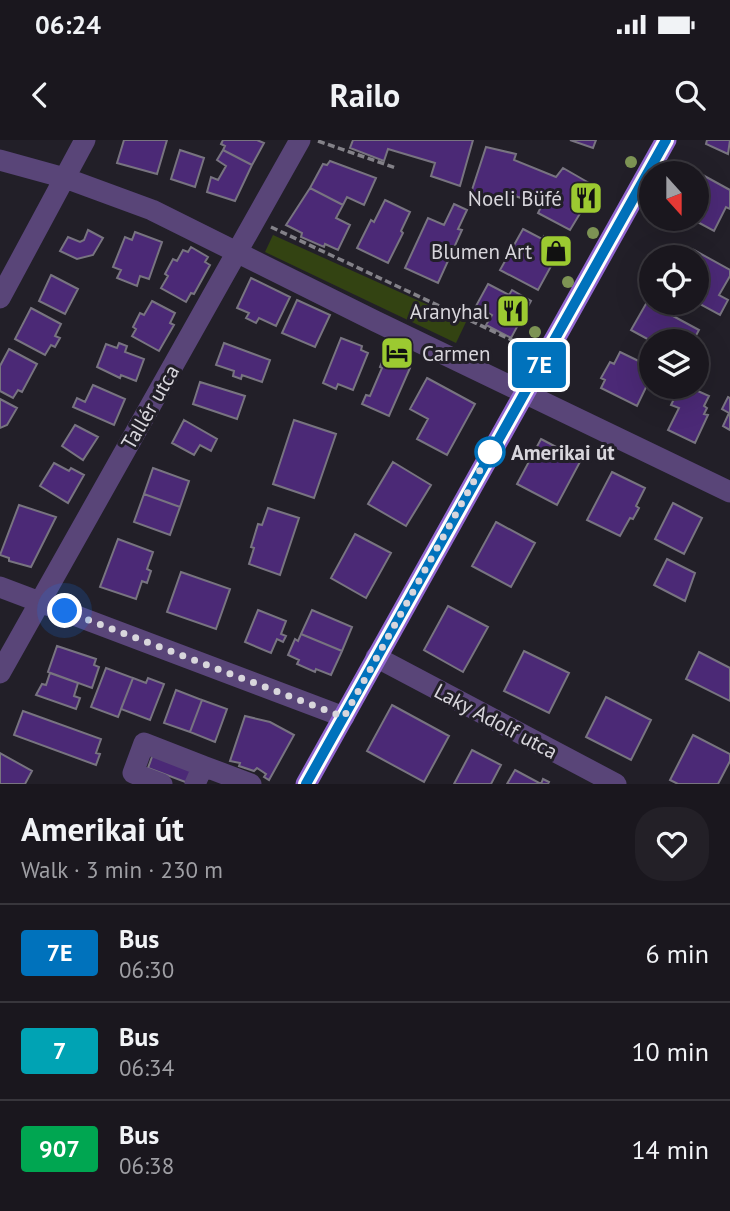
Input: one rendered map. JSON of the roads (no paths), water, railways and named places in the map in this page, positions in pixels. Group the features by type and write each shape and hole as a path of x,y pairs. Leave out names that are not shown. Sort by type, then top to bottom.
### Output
{"main road":[{"path":"306,784 666,140"}],"street":[{"path":"0,298 85,140"},
{"name":"Tallér utca","path":"0,673 300,140"},
{"path":"0,160 65,178 152,210 730,492"},
{"path":"0,587 344,717"},
{"name":"Laky Adolf utca","path":"376,657 616,784"},
{"path":"162,784 133,773 144,743 199,775 251,784"}],"place":[{"name":"Noeli Büfé","path":"586,198"},
{"name":"Blumen Art","path":"556,251"},
{"name":"Aranyhal","path":"513,311"},
{"name":"Carmen","path":"397,353"},
{"name":"Amerikai út","path":"490,452"}]}
